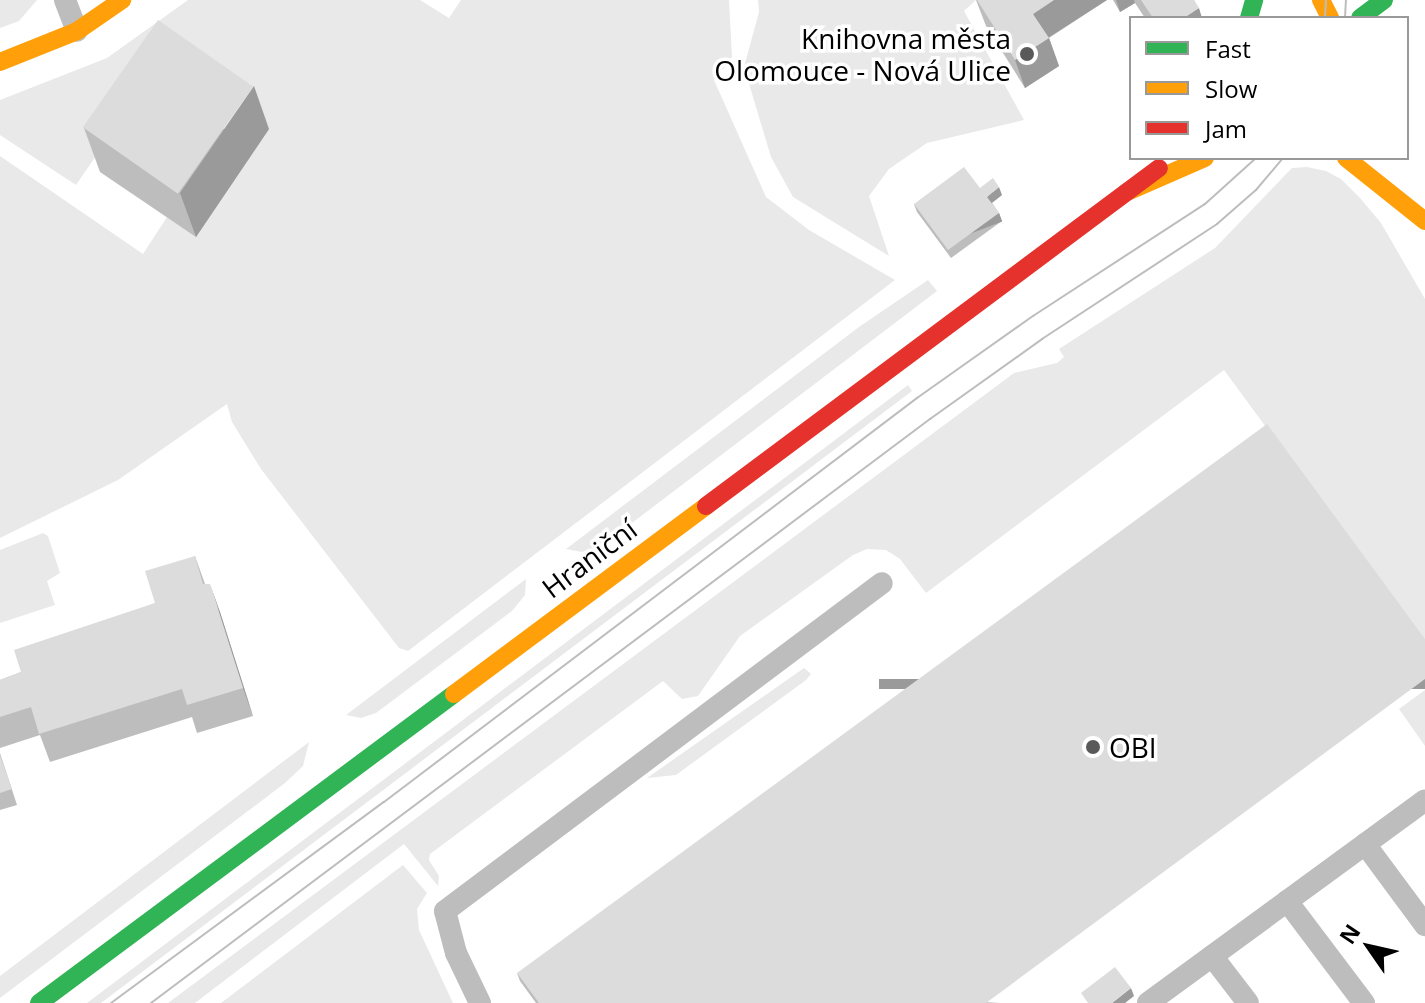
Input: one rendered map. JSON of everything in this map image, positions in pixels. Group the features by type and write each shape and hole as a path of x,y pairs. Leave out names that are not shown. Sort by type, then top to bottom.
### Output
{"street":[{"path":"0,62 77,31 122,0"},
{"path":"1363,16 1384,0"},
{"path":"1127,192 1151,160"},
{"name":"Hraniční","path":"39,1003 1169,160"},
{"path":"1127,192 1200,160"},
{"path":"1349,160 1425,221"}],"lane":[{"path":"65,0 77,31"},
{"path":"480,1003 456,953 445,911 882,583"},
{"path":"1148,1003 1425,800"},
{"path":"1365,844 1425,925"},
{"path":"1287,901 1364,1003"},
{"path":"1212,956 1248,1003"}],"shaded area":[{"path":"0,0 37,0 19,21 0,28"},
{"path":"188,0 420,0 449,18 461,0 729,0 732,57 714,80 766,197 809,230 895,280 408,651 399,648 261,469 232,422 227,404 118,480 0,538 0,156 143,254 167,217 196,236 139,93 76,185 0,135 0,100 107,58"},
{"path":"758,0 976,0 964,11 1024,120 927,143 889,169 869,196 889,256 793,197 771,157 744,67 759,12"},
{"path":"1292,168 1326,171 1341,179 1360,198 1381,223 1425,299 1425,643 1224,370 926,593 900,559 886,550 867,549 853,555 740,636 698,696 682,699 663,681 430,854 429,860 439,876 438,886 404,844 195,1003 168,1003 1014,373 1057,363 1064,357 1059,349 1215,248"},
{"path":"928,280 937,291 603,545 582,552 566,549 859,327"},
{"path":"908,385 912,391 101,1003 87,1003"},
{"path":"43,533 48,536 60,573 47,581 55,605 0,623 0,550"},
{"path":"526,579 525,595 512,611 376,713 361,718 346,715"},
{"path":"804,668 811,674 806,680 676,775 647,778"},
{"path":"1425,690 1425,746 1399,709"},
{"path":"309,742 303,766 285,783 0,998 0,976"},
{"path":"403,865 427,893 417,909 419,930 453,1003 221,1003"}],"building":[{"path":"977,0 1054,0 1033,14 1049,38 1015,60"},
{"path":"1141,0 1194,0 1199,8 1187,16 1152,16"},
{"path":"158,20 253,87 178,194 83,127"},
{"path":"964,167 980,188 993,178 999,187 987,197 999,213 948,250 914,204"},
{"name":"OBI","path":"1267,424 1425,639 1425,679 986,1003 539,1003 517,973"},
{"path":"195,556 203,584 210,584 243,688 187,705 182,689 39,734 31,707 0,717 0,680 21,672 14,650 155,603 145,571"},
{"path":"0,755 12,789 0,793"},
{"path":"1115,967 1131,988 1112,1003 1088,1003 1081,993"}],"tram line":[{"path":"1325,16 1326,0"},
{"path":"1345,16 1346,0"},
{"path":"111,1003 384,802 917,398 1033,316 1205,204 1254,160"},
{"path":"151,1003 930,419 1042,339 1217,224 1256,190 1281,160"}],"traffic: fast":[{"path":"1250,16 1254,0"},
{"path":"1363,16 1384,0"},
{"path":"39,1003 454,694"}],"traffic: slow":[{"path":"0,62 77,31 122,0"},
{"path":"1321,0 1329,16"},
{"path":"1127,192 1200,160"},
{"path":"1349,160 1425,221"},
{"path":"454,694 706,506"}],"traffic: jam":[{"path":"706,506 1159,168"}],"place":[{"name":"Knihovna města Olomouce - Nová Ulice","path":"1027,54"},
{"name":"OBI","path":"1093,747"}]}
